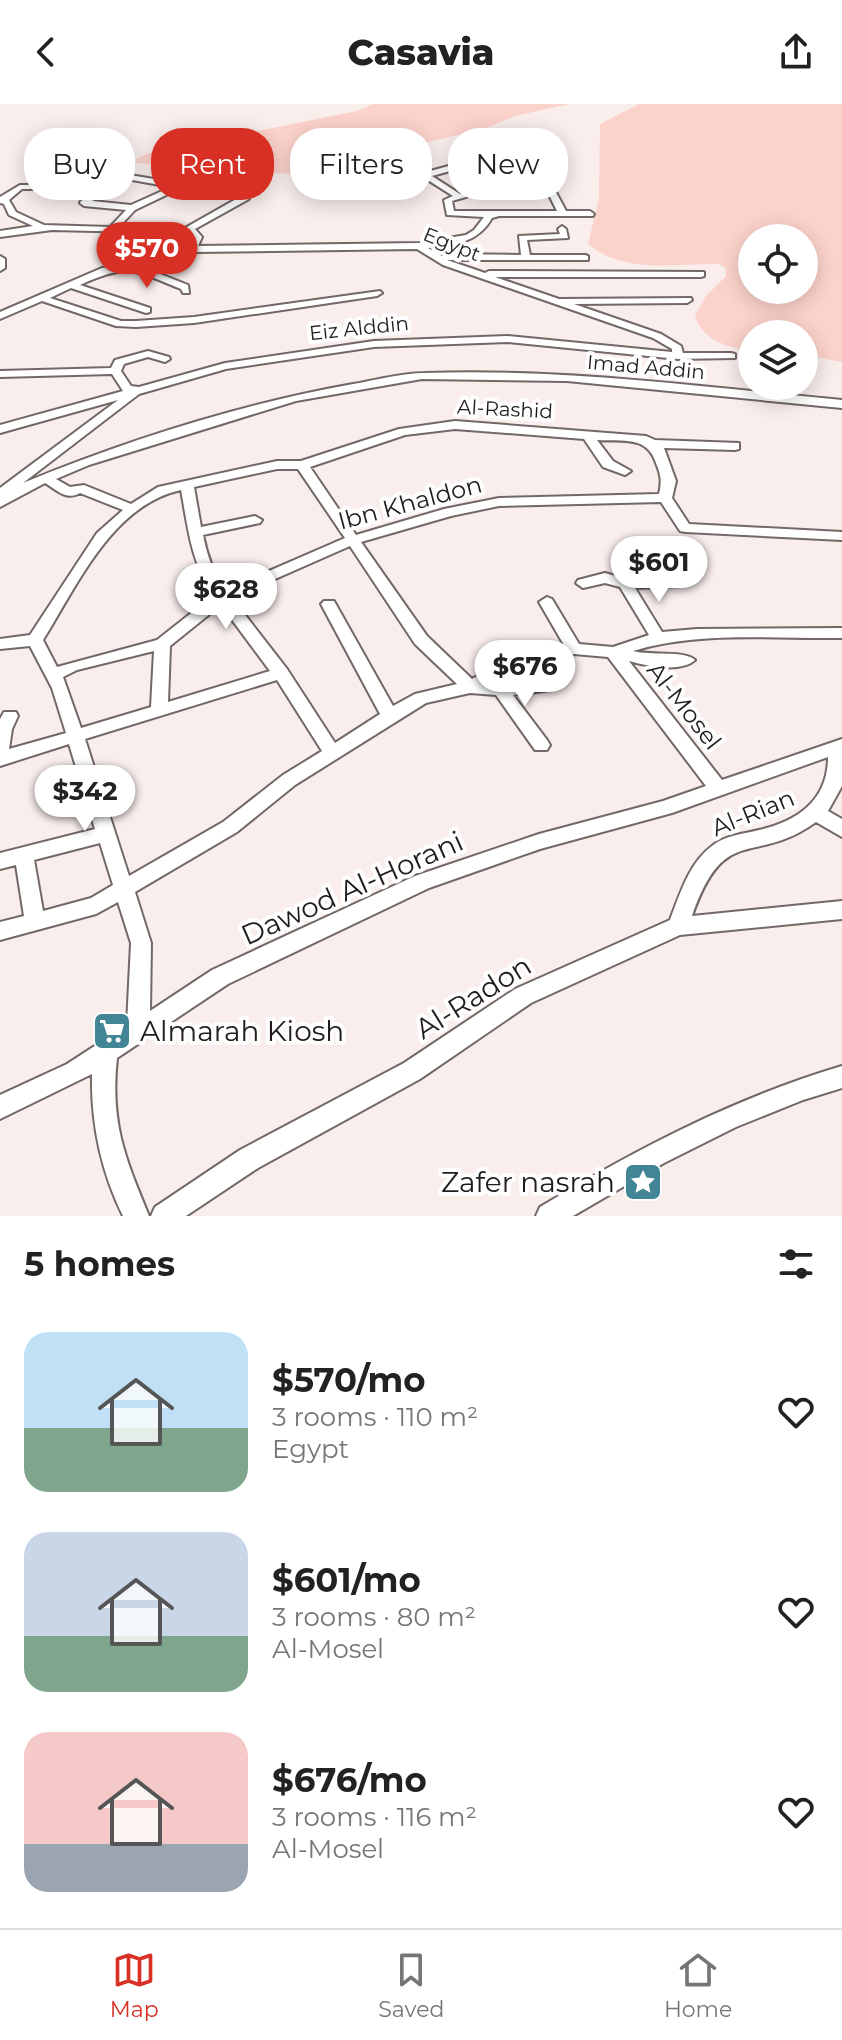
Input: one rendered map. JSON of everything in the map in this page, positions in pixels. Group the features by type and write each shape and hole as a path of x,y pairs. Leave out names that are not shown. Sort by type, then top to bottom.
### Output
{"street":[{"path":"448,169 426,175 448,189"},
{"path":"24,187 2,200 15,215 41,227"},
{"path":"113,229 132,208 151,199"},
{"path":"89,200 84,203 132,208"},
{"path":"186,231 241,200"},
{"path":"448,200 450,213 590,214"},
{"path":"556,200 562,213"},
{"path":"419,246 474,237 483,231 491,215"},
{"path":"0,234 41,227 186,231 197,234 192,249 173,263 129,266 96,273 0,316"},
{"path":"526,258 522,238 565,236 562,229"},
{"name":"Egypt","path":"192,249 419,246 480,275 657,336 677,348 678,356"},
{"path":"437,257 585,258"},
{"path":"0,259 0,268"},
{"path":"129,266 177,282 186,291"},
{"path":"480,275 701,274"},
{"path":"71,285 146,310"},
{"path":"41,298 125,324 194,320 377,293"},
{"path":"555,302 587,298 687,300"},
{"name":"Eiz Alddin","path":"0,429 260,358 423,340 560,342 678,356 731,356"},
{"path":"115,371 119,362 148,354 165,359"},
{"path":"115,371 125,388 139,390"},
{"path":"0,374 115,371"},
{"name":"Imad Addin","path":"0,503 46,478 125,448 295,398 422,376 494,375 642,383 842,404"},
{"path":"0,494 139,390"},
{"name":"Al-Rashid","path":"35,640 102,536 132,509 159,492 277,465 302,465 403,432 455,425 654,444 735,446"},
{"path":"588,436 608,464 625,471"},
{"path":"654,444 669,481 665,498 685,528 842,536"},
{"path":"302,465 421,640 470,687 501,690 545,686"},
{"path":"46,478 70,493 79,488 132,509"},
{"path":"187,485 196,532 211,581 281,673 331,751"},
{"name":"Ibn Khaldon","path":"53,675 72,666 162,644 224,596 353,540 449,512 499,502 665,498"},
{"path":"196,532 255,520"},
{"path":"583,583 605,578 625,584 680,581"},
{"path":"625,584 658,638"},
{"path":"547,602 574,649"},
{"path":"329,604 390,716"},
{"path":"613,652 658,638 697,634 842,633"},
{"path":"0,644 35,640 53,675 75,734 141,943 138,1031"},
{"path":"159,708 162,644"},
{"path":"0,931 84,910 125,888 230,827 331,751 421,698 470,687 523,658 574,649 613,652 649,661 687,660"},
{"name":"Al-Mosel","path":"613,652 719,789"},
{"path":"10,716 3,729 0,758 281,673"},
{"path":"501,690 541,745"},
{"name":"Dawod Al-Horani","path":"0,1107 75,1072 220,977 422,882 539,842 665,808 840,746"},
{"name":"Al-Rian","path":"678,926 696,877 716,853 732,844 790,830 817,813 837,784 840,746"},
{"path":"817,813 842,829"},
{"path":"0,861 108,833"},
{"path":"24,855 35,922"},
{"name":"Al-Radon","path":"164,1216 249,1159 412,1071 523,996 678,926 842,910"},
{"path":"106,1051 107,1130 120,1180 136,1216"},
{"path":"549,1216 707,1124 804,1087 842,1077"}],"shaded area":[{"path":"373,104 570,104 515,116 486,128 448,128 448,137 432,141 432,128 290,128 290,174 274,173 272,128 357,111"},
{"path":"639,104 842,104 842,362 818,358 818,320 738,320 738,348 710,337 695,316 706,296 726,276 726,268 718,264 633,264 602,253 588,244 599,199 600,124"},
{"path":"151,153 151,164 136,163 137,158"}],"place":[{"name":"Almarah Kiosh","path":"112,1031"},
{"name":"Zafer nasrah","path":"643,1182"}]}
